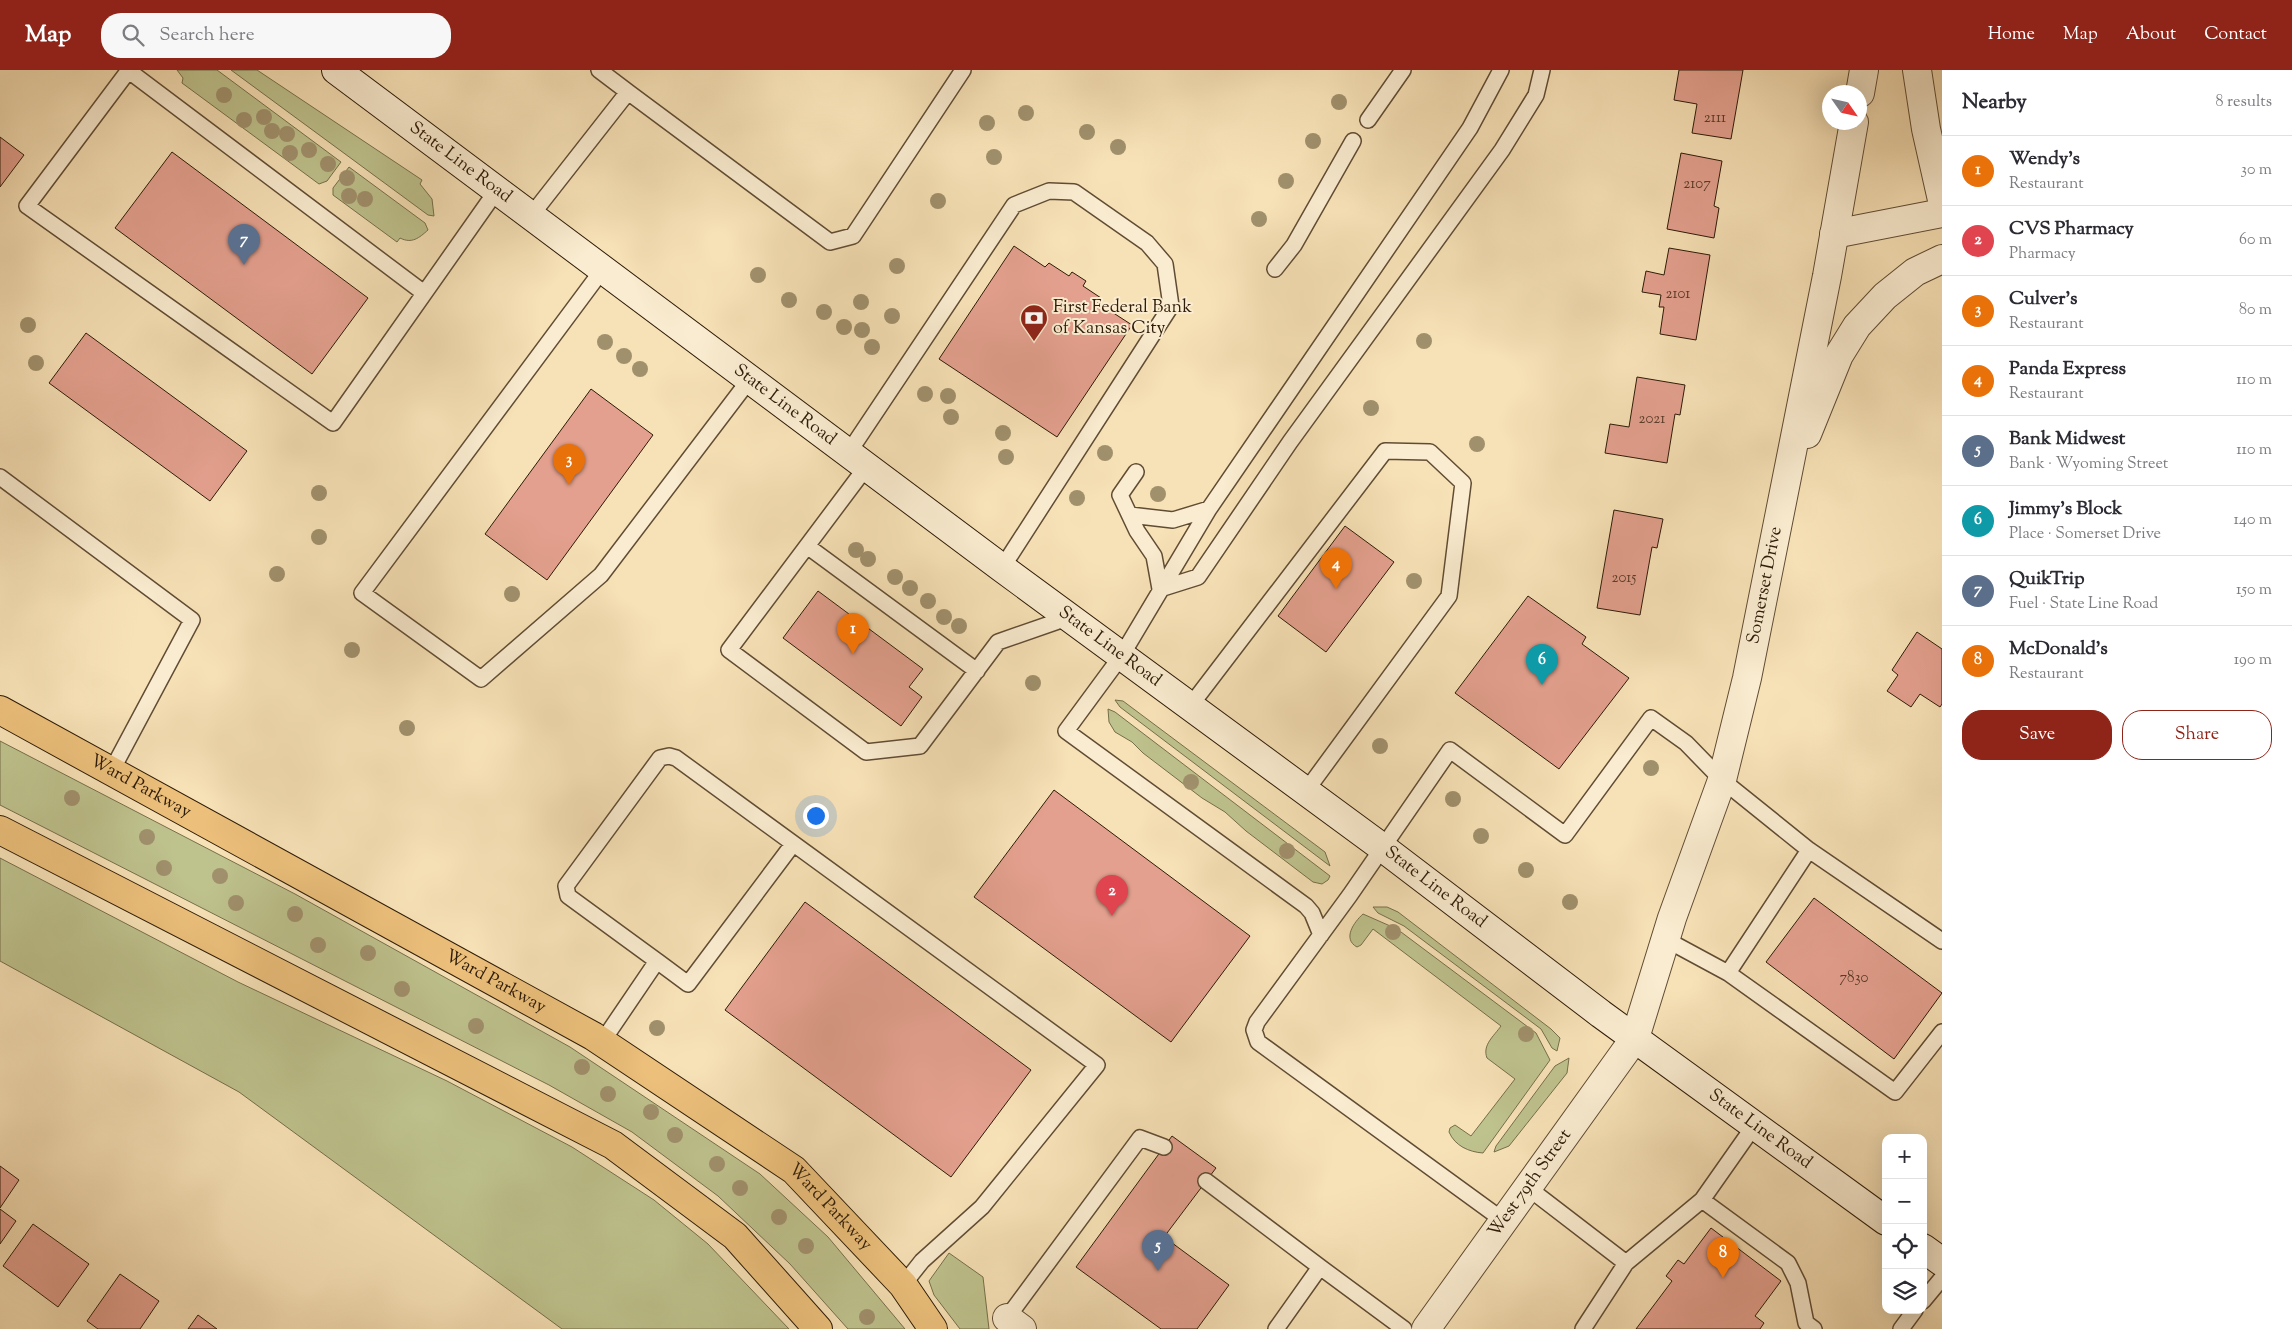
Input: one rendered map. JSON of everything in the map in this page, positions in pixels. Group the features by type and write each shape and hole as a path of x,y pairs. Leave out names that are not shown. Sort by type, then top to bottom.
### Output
{"main road":[{"name":"State Line Road","path":"336,70 530,217 603,269 1002,568 1191,705 1635,1038 1882,1218"},
{"path":"1861,85 1864,70"},
{"path":"1917,70 1926,129 1942,200"},
{"name":"Somerset Drive","path":"1635,1038 1665,939 1722,780 1747,678 1788,476 1853,130"},
{"path":"1834,234 1942,213"},
{"path":"1788,476 1816,416 1839,355 1856,326 1885,296 1915,272 1942,259"},
{"name":"Ward Parkway","path":"0,710 112,770 602,1042 794,1170 903,1285 933,1329"},
{"path":"0,830 613,1145 735,1236 818,1329"},
{"name":"West 79th Street","path":"1426,1329 1635,1038"},
{"path":"1927,1251 1942,1262"}],"lane":[{"path":"424,293 129,70 27,206 333,423 424,293 496,190"},
{"path":"599,70 830,242 853,236 964,70"},
{"path":"1368,120 1403,70"},
{"path":"1321,935 1312,913 1306,906 1066,731 1122,655 1209,509 1470,128 1501,70"},
{"path":"1160,589 1198,577 1295,434 1502,150 1536,94 1542,70"},
{"path":"530,217 628,92"},
{"path":"1275,269 1294,246 1353,141"},
{"path":"1002,568 1170,306 1165,264 1147,243 1074,192 1049,191 1014,205 858,459 807,546 729,650 866,752 920,746 998,642 1070,617"},
{"path":"603,269 362,593 481,679 601,575 750,379"},
{"path":"1191,705 1385,452 1430,452 1463,483 1449,596 1306,791"},
{"path":"1136,472 1120,495 1154,556 1160,589"},
{"path":"0,477 192,620 112,770"},
{"path":"1130,515 1173,520 1209,509"},
{"path":"807,546 977,671"},
{"path":"1504,1220 1258,1042 1254,1030 1257,1022 1383,848 1450,750 1565,836 1651,718 1686,743 1722,780 1809,850 1942,941"},
{"path":"793,844 688,984 568,896 566,886 660,758 669,756 676,758 1097,1065 982,1207 922,1261 903,1285"},
{"path":"1728,972 1809,850"},
{"path":"1665,939 1728,972 1895,1092 1942,1032"},
{"path":"602,1042 657,961"},
{"path":"1583,1329 1626,1263 1702,1200 1754,1126"},
{"path":"1014,1323 1140,1138 1164,1147"},
{"path":"1206,1181 1404,1329"},
{"path":"1528,1187 1626,1263"},
{"path":"1702,1200 1788,1263 1798,1283 1807,1327"},
{"path":"1276,1329 1320,1267"},
{"path":"1927,1295 1942,1278"},
{"path":"1901,1329 1912,1314"}],"green space":[{"path":"177,70 217,70 341,162 327,181 319,184 182,83 183,78"},
{"path":"231,70 257,70 422,180 420,184 432,199 434,216 428,215"},
{"path":"349,167 425,223 428,230 415,239 404,240 400,238 397,242 333,195 333,188"},
{"path":"1115,700 1123,701 1325,852 1330,866 1120,707"},
{"path":"1108,709 1115,712 1330,876 1328,880 1322,884 1313,882 1246,831 1225,812 1202,798 1143,753 1132,742 1115,732 1109,722"},
{"path":"0,741 295,894 570,1047 760,1174 828,1237 905,1329 848,1329 790,1264 718,1196 632,1132 549,1085 0,805"},
{"path":"0,858 238,982 447,1081 572,1147 654,1200 708,1244 789,1329 562,1329 239,1092 0,961"},
{"path":"1373,907 1387,907 1398,912 1551,1029 1560,1038 1557,1051 1552,1048 1541,1029 1404,926 1378,913"},
{"path":"1363,914 1397,929 1536,1033 1550,1060 1483,1153 1459,1145 1449,1132 1450,1128 1455,1125 1471,1136 1515,1079 1487,1058 1487,1045 1501,1026 1373,929 1361,945 1357,947 1353,944 1350,940 1351,930"},
{"path":"1569,1058 1567,1073 1509,1146 1494,1152 1496,1146 1555,1066"},
{"path":"949,1253 983,1277 989,1329 960,1329 934,1295 929,1281"}],"building":[{"path":"1679,70 1743,70 1731,139 1692,133 1697,104 1674,100"},
{"path":"0,137 24,155 0,187"},
{"path":"172,152 368,298 312,374 115,228"},
{"path":"1681,153 1722,161 1714,206 1719,208 1714,238 1667,229"},
{"path":"1014,246 1045,267 1049,263 1069,276 1072,272 1086,281 1083,286 1101,298 1098,303 1132,325 1057,437 939,359"},
{"path":"1669,248 1710,255 1696,340 1660,334 1664,307 1659,307 1661,295 1642,292 1646,271 1664,275"},
{"path":"86,333 247,451 210,501 49,383"},
{"path":"1637,377 1685,385 1680,415 1675,414 1667,463 1605,453 1610,424 1629,427"},
{"path":"591,389 653,435 547,580 485,534"},
{"path":"1614,510 1663,519 1657,548 1652,547 1640,615 1597,608"},
{"path":"1345,526 1394,562 1326,652 1278,616"},
{"path":"818,591 923,669 909,687 922,697 901,726 783,638"},
{"path":"1528,596 1586,637 1582,644 1629,678 1559,769 1455,693"},
{"path":"1917,632 1942,649 1942,704 1940,707 1920,694 1911,707 1887,691 1898,675 1892,670"},
{"path":"1054,790 1250,936 1171,1042 974,897"},
{"path":"1814,898 1942,993 1894,1059 1766,962"},
{"path":"805,902 1031,1070 951,1177 725,1010"},
{"path":"1172,1136 1216,1168 1164,1237 1229,1285 1197,1329 1161,1329 1076,1267"},
{"path":"0,1166 19,1180 0,1208"},
{"path":"0,1209 16,1221 0,1244"},
{"path":"33,1224 89,1264 58,1307 3,1266"},
{"path":"1711,1228 1781,1281 1755,1316 1764,1323 1760,1329 1636,1329 1672,1281 1666,1276 1678,1260 1684,1264"},
{"path":"120,1274 159,1301 140,1329 98,1329 87,1321"},
{"path":"198,1315 217,1329 188,1329"}],"place":[{"name":"QuikTrip","path":"244,265"},
{"name":"First Federal Bank of Kansas City","path":"1034,342"},
{"name":"Culver's","path":"569,485"},
{"name":"Panda Express","path":"1336,589"},
{"name":"Wendy's","path":"853,654"},
{"name":"Jimmy's Block","path":"1542,685"},
{"name":"CVS Pharmacy","path":"1112,916"},
{"name":"Bank Midwest","path":"1158,1271"},
{"name":"McDonald's","path":"1723,1278"}]}
